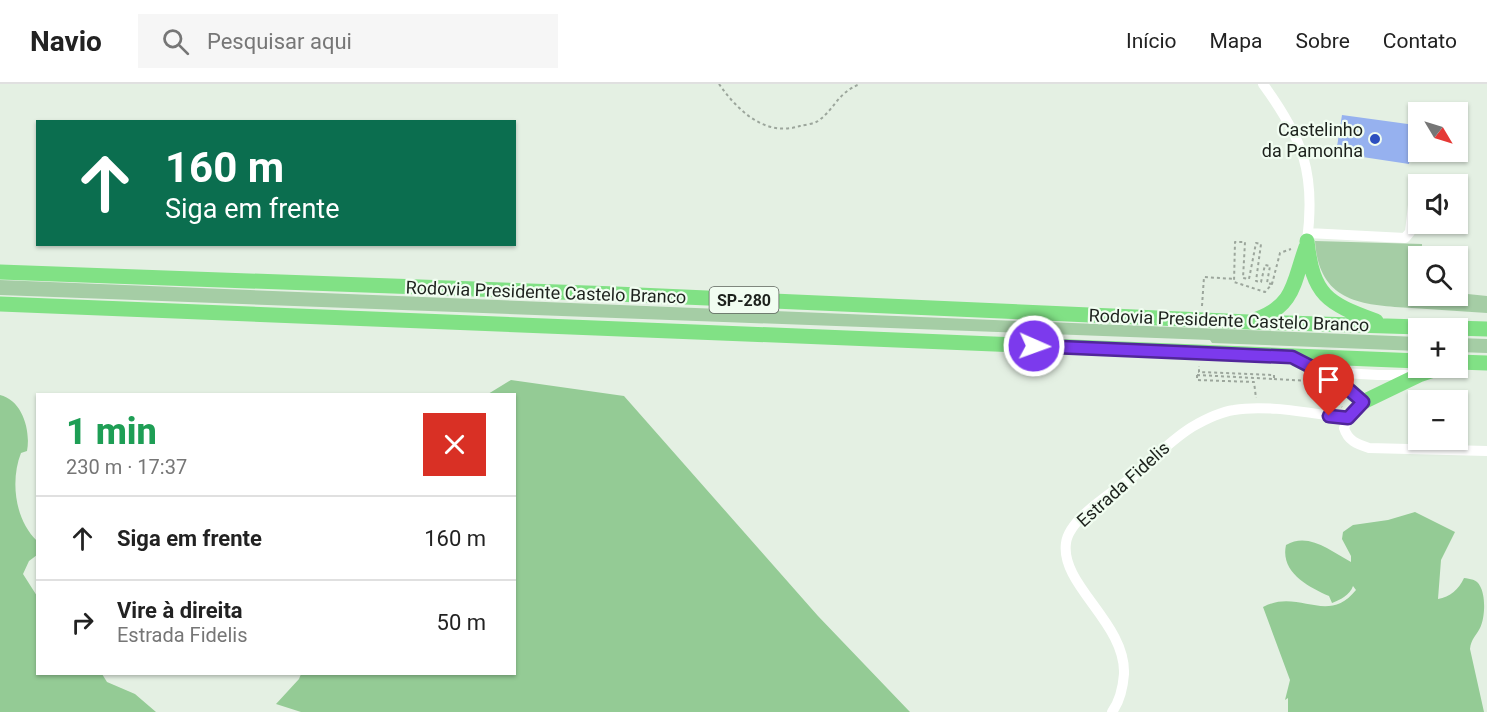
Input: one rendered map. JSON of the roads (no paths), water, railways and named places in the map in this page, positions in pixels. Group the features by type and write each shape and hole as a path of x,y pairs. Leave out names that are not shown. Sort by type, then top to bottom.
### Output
{"highway":[{"path":"1249,322 1272,313 1284,305 1308,237"},
{"path":"1308,237 1313,277 1325,296 1352,312 1387,325"},
{"name":"Rodovia Presidente Castelo Branco","path":"0,272 627,294 1249,322 1487,329"},
{"name":"Rodovia Presidente Castelo Branco","path":"0,304 1292,357 1408,367"},
{"path":"1292,357 1339,381 1363,402 1408,375"},
{"path":"1468,362 1487,363"}],"street":[{"path":"1263,84 1292,128 1301,147 1310,184 1308,237 1405,238 1408,234"},
{"path":"1319,371 1378,375 1408,370"},
{"path":"1363,402 1349,416 1344,429 1348,437 1357,444 1369,448 1487,451"},
{"name":"Estrada Fidelis","path":"1112,712 1123,686 1124,666 1120,644 1071,570 1066,543 1070,532 1094,506 1135,475 1174,439 1193,426 1234,410 1257,409 1349,416"}],"place":[{"name":"Castelinho da Pamonha","path":"1375,139"}]}
